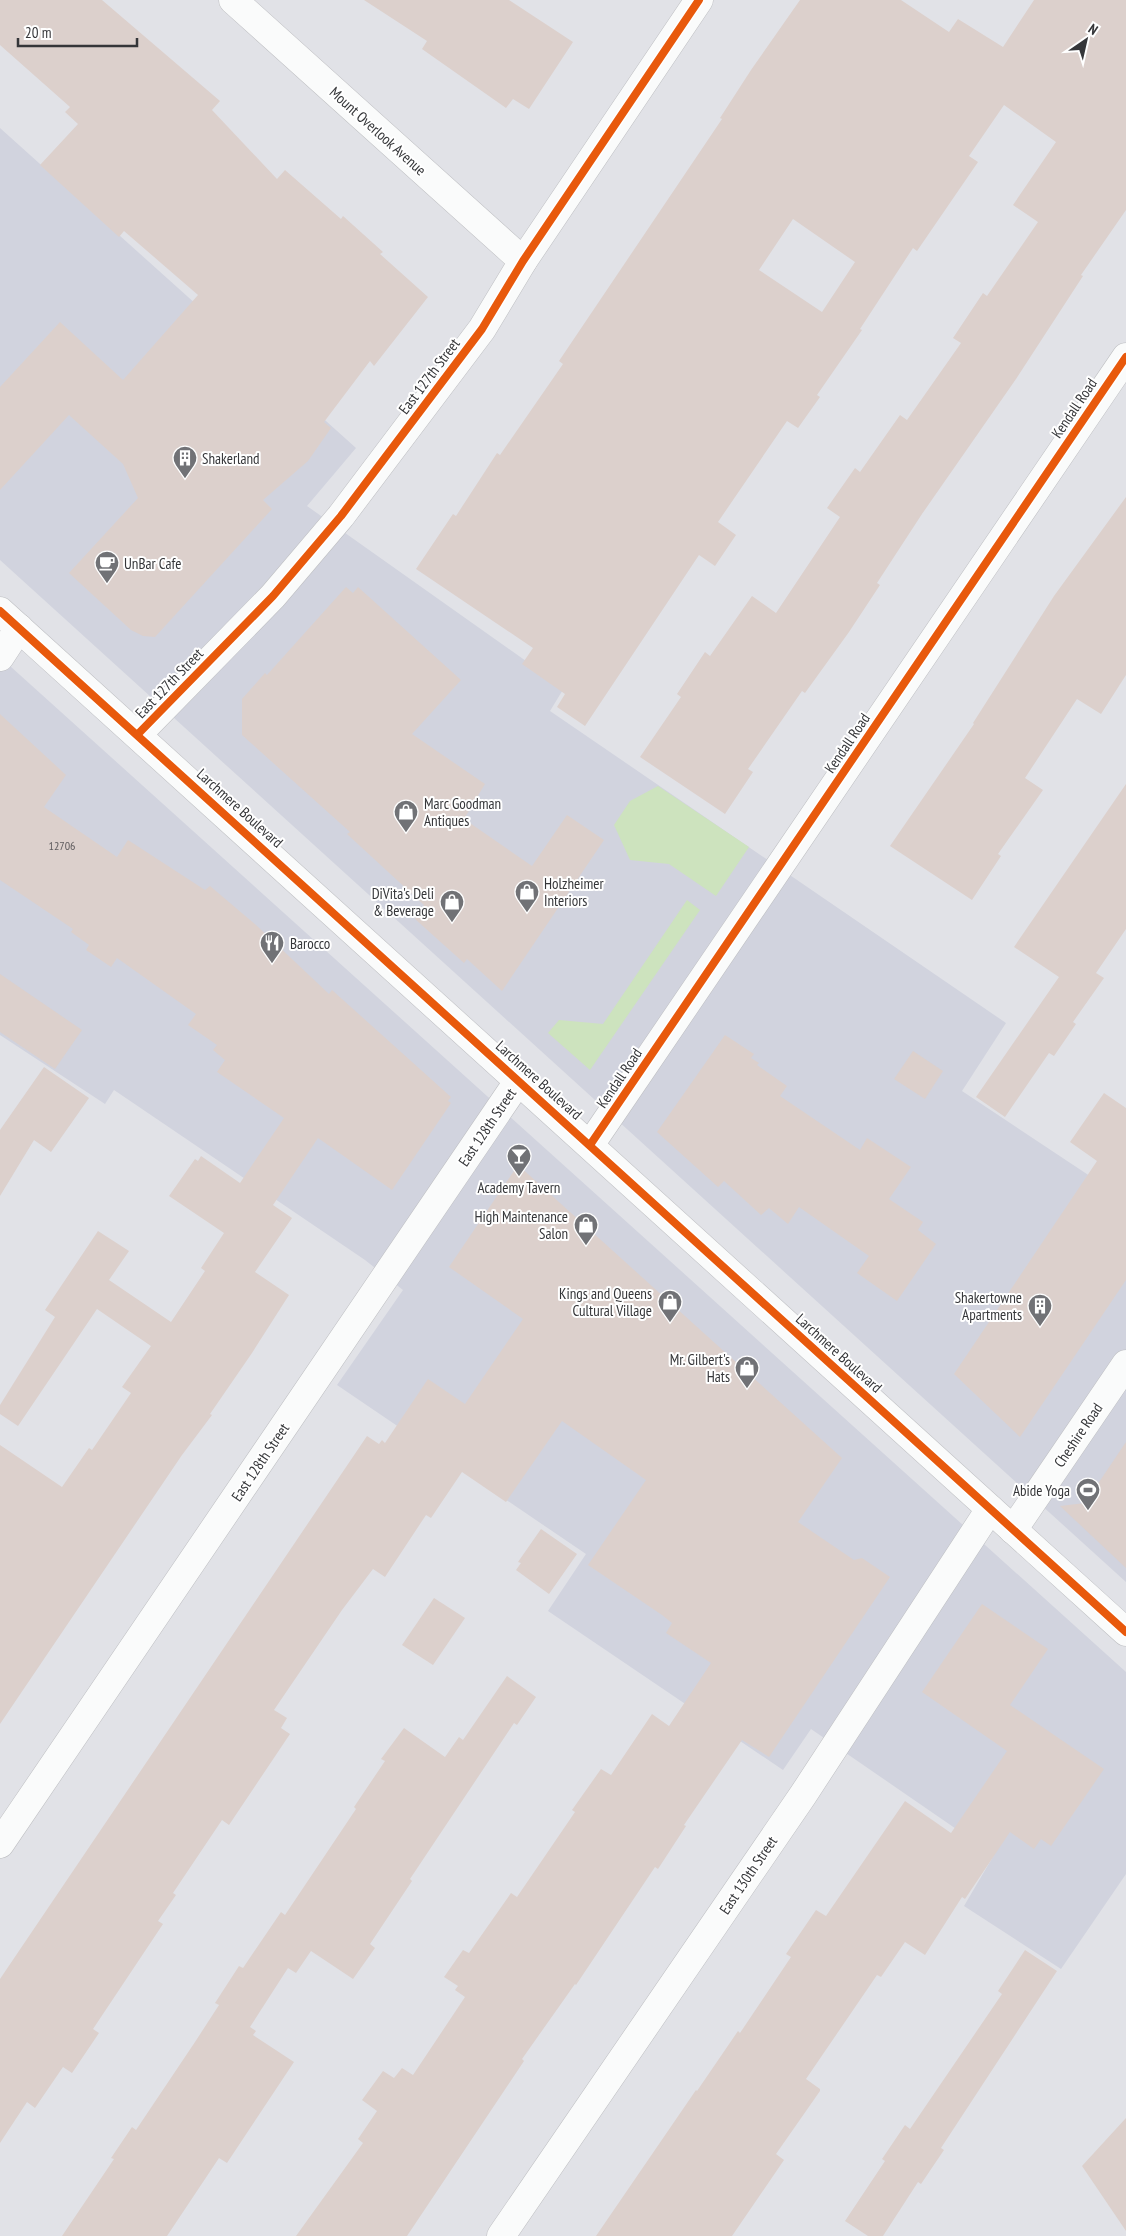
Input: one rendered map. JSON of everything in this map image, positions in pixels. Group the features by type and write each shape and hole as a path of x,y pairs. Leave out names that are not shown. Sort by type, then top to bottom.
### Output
{"street":[{"name":"Mount Overlook Avenue","path":"233,0 523,261"},
{"name":"East 127th Street","path":"138,734 273,596 340,516 482,329 523,261 699,0"},
{"name":"Kendall Road","path":"590,1145 1126,357"},
{"name":"Larchmere Boulevard","path":"10,620 138,734 1126,1632"},
{"path":"0,657 10,620"},
{"name":"East 128th Street","path":"0,1844 519,1080"},
{"name":"Cheshire Road","path":"1013,1530 1126,1364"},
{"name":"East 130th Street","path":"501,2236 803,1795 990,1510"}],"shaded area":[{"path":"0,128 356,448 307,506 564,688 550,711 1006,1023 962,1091 1126,1200 1126,1582 0,560"},
{"path":"0,657 1126,1672 1126,1874 1061,1969 964,1906 994,1855 811,1729 783,1770 548,1611 586,1554 337,1385 403,1290 365,1260 114,1090 105,1104 0,1035"}],"green space":[{"path":"658,786 749,847 716,896 669,864 630,860 614,825 630,801"},
{"path":"687,900 700,910 590,1070 548,1033 559,1020 603,1024"}],"building":[{"path":"0,0 102,0 220,101 212,110 277,179 285,170 341,219 343,216 383,252 380,254 428,297 374,366 370,361 324,422 331,428 308,461 263,500 272,509 155,637 143,636 131,630 69,573 138,498 123,464 69,415 0,490 0,387 60,322 123,380 198,295 124,231 119,237 40,165 78,124 65,112 70,107 0,45"},
{"path":"364,0 509,0 573,42 529,109 513,99 506,108 422,49 427,41"},
{"path":"800,0 901,0 949,32 958,19 1003,47 1034,0 1126,0 1126,210 1081,275 1083,276 1016,379 922,514 877,583 880,585 849,632 805,693 802,691 748,769 753,772 725,814 640,757 681,697 677,694 705,652 710,656 752,596 776,613 840,517 827,508 855,468 860,472 900,415 907,420 961,343 953,338 983,293 987,296 1038,222 1013,205 1056,142 1004,105 969,156 978,162 917,251 913,248 860,329 862,330 817,395 820,397 798,428 787,421 718,522 736,535 715,566 699,555 585,726 557,707 565,694 522,664 533,648 416,569 453,514 456,516 497,453 500,455 563,364 559,361 722,119 720,118","holes":["793,219 855,262 822,312 759,270"]},
{"path":"1126,497 1126,675 1101,714 1077,699 1025,778 1043,790 998,854 1001,856 972,900 890,846 974,724 1054,596"},
{"path":"346,587 353,593 358,587 461,680 412,734 485,784 464,819 532,866 567,815 604,840 502,991 467,959 464,963 415,919 424,905 347,834 350,832 242,735 242,699 265,673 267,675"},
{"path":"0,714 66,775 44,807 117,857 128,840 205,890 210,886 256,925 329,994 332,990 451,1097 448,1101 451,1103 392,1190 318,1138 273,1205 292,1218 255,1272 289,1295 210,1414 212,1415 182,1455 0,1724 0,1445 62,1487 89,1448 92,1450 131,1393 122,1387 151,1346 97,1309 18,1426 0,1414 0,1405 55,1317 45,1310 98,1231 129,1251 109,1280 171,1322 205,1271 201,1268 224,1233 169,1196 195,1159 198,1161 201,1156 240,1183 284,1118 217,1072 225,1060 213,1050 217,1045 188,1025 196,1014 117,958 111,967 86,950 89,945 71,932 73,929 0,880"},
{"path":"1126,784 1126,929 1096,973 1104,978 1073,1022 1076,1024 1054,1056 1049,1053 1005,1117 976,1097 1059,977 1014,947"},
{"path":"0,974 82,1030 55,1069 0,1032"},
{"path":"725,1035 754,1054 751,1058 759,1063 757,1065 787,1086 780,1096 860,1150 867,1138 911,1167 889,1199 923,1222 918,1230 936,1244 897,1301 857,1273 869,1256 799,1207 788,1224 769,1208 761,1215 724,1181 718,1187 657,1132"},
{"path":"913,1051 943,1071 925,1099 894,1079"},
{"path":"44,1067 89,1098 51,1152 34,1140 0,1196 0,1130"},
{"name":"Shakertowne Apartments","path":"1104,1093 1126,1108 1126,1280 1020,1437 954,1374 1097,1161 1070,1142"},
{"path":"518,1165 842,1458 798,1522 854,1560 862,1558 890,1577 769,1757 742,1740 684,1825 686,1826 658,1869 655,1867 576,1985 522,2059 524,2061 407,2236 296,2236 363,2143 358,2139 377,2111 362,2100 383,2071 394,2078 402,2068 413,2075 465,1997 455,1990 458,1986 444,1977 463,1950 469,1953 511,1893 517,1897 575,1812 572,1810 601,1769 611,1775 652,1714 669,1726 711,1663 666,1633 672,1623 662,1615 588,1565 646,1480 562,1421 506,1502 462,1472 431,1518 426,1515 385,1577 373,1569 342,1610 274,1710 287,1718 281,1728 290,1734 229,1825 222,1820 173,1893 176,1895 158,1921 163,1924 93,2029 99,2033 72,2073 63,2067 35,2108 27,2102 0,2143 0,1979 367,1436 379,1444 382,1440 385,1443 428,1379 465,1404 523,1319 449,1267"},
{"path":"1126,1442 1126,1568 1060,1506 1085,1503"},
{"path":"541,1529 577,1554 549,1594 516,1570 521,1563 518,1562"},
{"path":"434,1598 465,1618 433,1665 402,1645"},
{"path":"982,1604 1048,1649 1010,1705 1104,1769 1051,1846 1041,1839 1034,1849 1010,1832 965,1899 962,1897 925,1955 905,1942 881,1977 877,1975 806,2079 820,2089 820,2091 776,2154 784,2160 732,2236 596,2236 696,2090 738,2031 740,2033 791,1957 786,1954 816,1910 826,1916 905,1801 951,1833 1007,1751 922,1692"},
{"path":"507,1676 536,1697 517,1725 514,1723 410,1879 412,1881 370,1944 375,1948 353,1979 311,1951 296,1973 288,1968 250,2027 256,2031 253,2035 294,2062 227,2163 219,2158 167,2236 62,2236 114,2159 111,2158 132,2127 136,2130 195,2042 219,2005 215,2003 239,1966 243,1968 281,1912 285,1915 356,1809 354,1807 385,1761 381,1759 404,1728 445,1757 459,1737 463,1740"},
{"path":"1025,1950 1057,1971 941,2148 944,2150 921,2184 918,2182 883,2236 868,2236 845,2221 885,2161 882,2159 905,2125 910,2129 1002,1994 998,1991"},
{"path":"1126,2118 1126,2231 1082,2166"}],"cycle path":[{"path":"138,734 273,596 341,516 482,329 523,261 699,0"},
{"path":"590,1145 1126,357"},
{"path":"0,611 1126,1632"}],"place":[{"name":"Shakerland","path":"185,479"},
{"name":"UnBar Cafe","path":"107,584"},
{"name":"Marc Goodman Antiques","path":"406,833"},
{"name":"Holzheimer Interiors","path":"527,913"},
{"name":"DiVita's Deli & Beverage","path":"452,923"},
{"name":"Barocco","path":"272,964"},
{"name":"Academy Tavern","path":"519,1177"},
{"name":"High Maintenance Salon","path":"586,1246"},
{"name":"Kings and Queens Cultural Village","path":"670,1323"},
{"name":"Shakertowne Apartments","path":"1040,1327"},
{"name":"Mr. Gilbert's Hats","path":"747,1389"},
{"name":"Abide Yoga","path":"1088,1511"}]}
